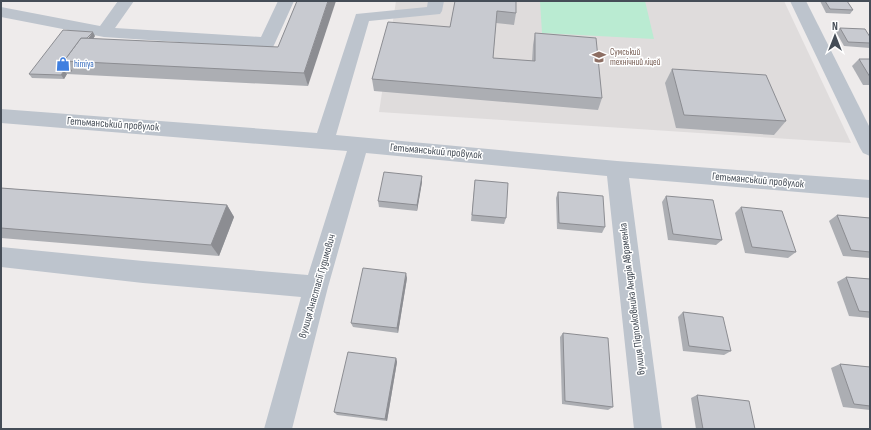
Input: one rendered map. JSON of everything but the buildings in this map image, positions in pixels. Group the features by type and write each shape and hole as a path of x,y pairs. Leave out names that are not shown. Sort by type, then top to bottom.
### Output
{"street":[{"path":"104,32 126,1"},
{"path":"1,12 104,32 267,43 286,1"},
{"path":"324,141 362,17 434,11 436,1"},
{"path":"798,1 870,148"},
{"name":"Гетьманський провулок","path":"1,116 324,141 617,169 870,189"},
{"name":"вулиця Анастасії Гудимович","path":"278,429 316,287 359,144"},
{"name":"вулиця Підполковника Андрія Авраменка","path":"617,169 648,429"},
{"path":"1,257 143,272 316,287"}],"shaded area":[{"name":"Сумський технічний ліцей","path":"396,1 784,1 851,143 379,112"}],"green space":[{"path":"540,1 645,1 654,39 542,33"}],"place":[{"name":"Сумський технічний ліцей","path":"599,57"},
{"name":"himiya","path":"63,64"}]}
